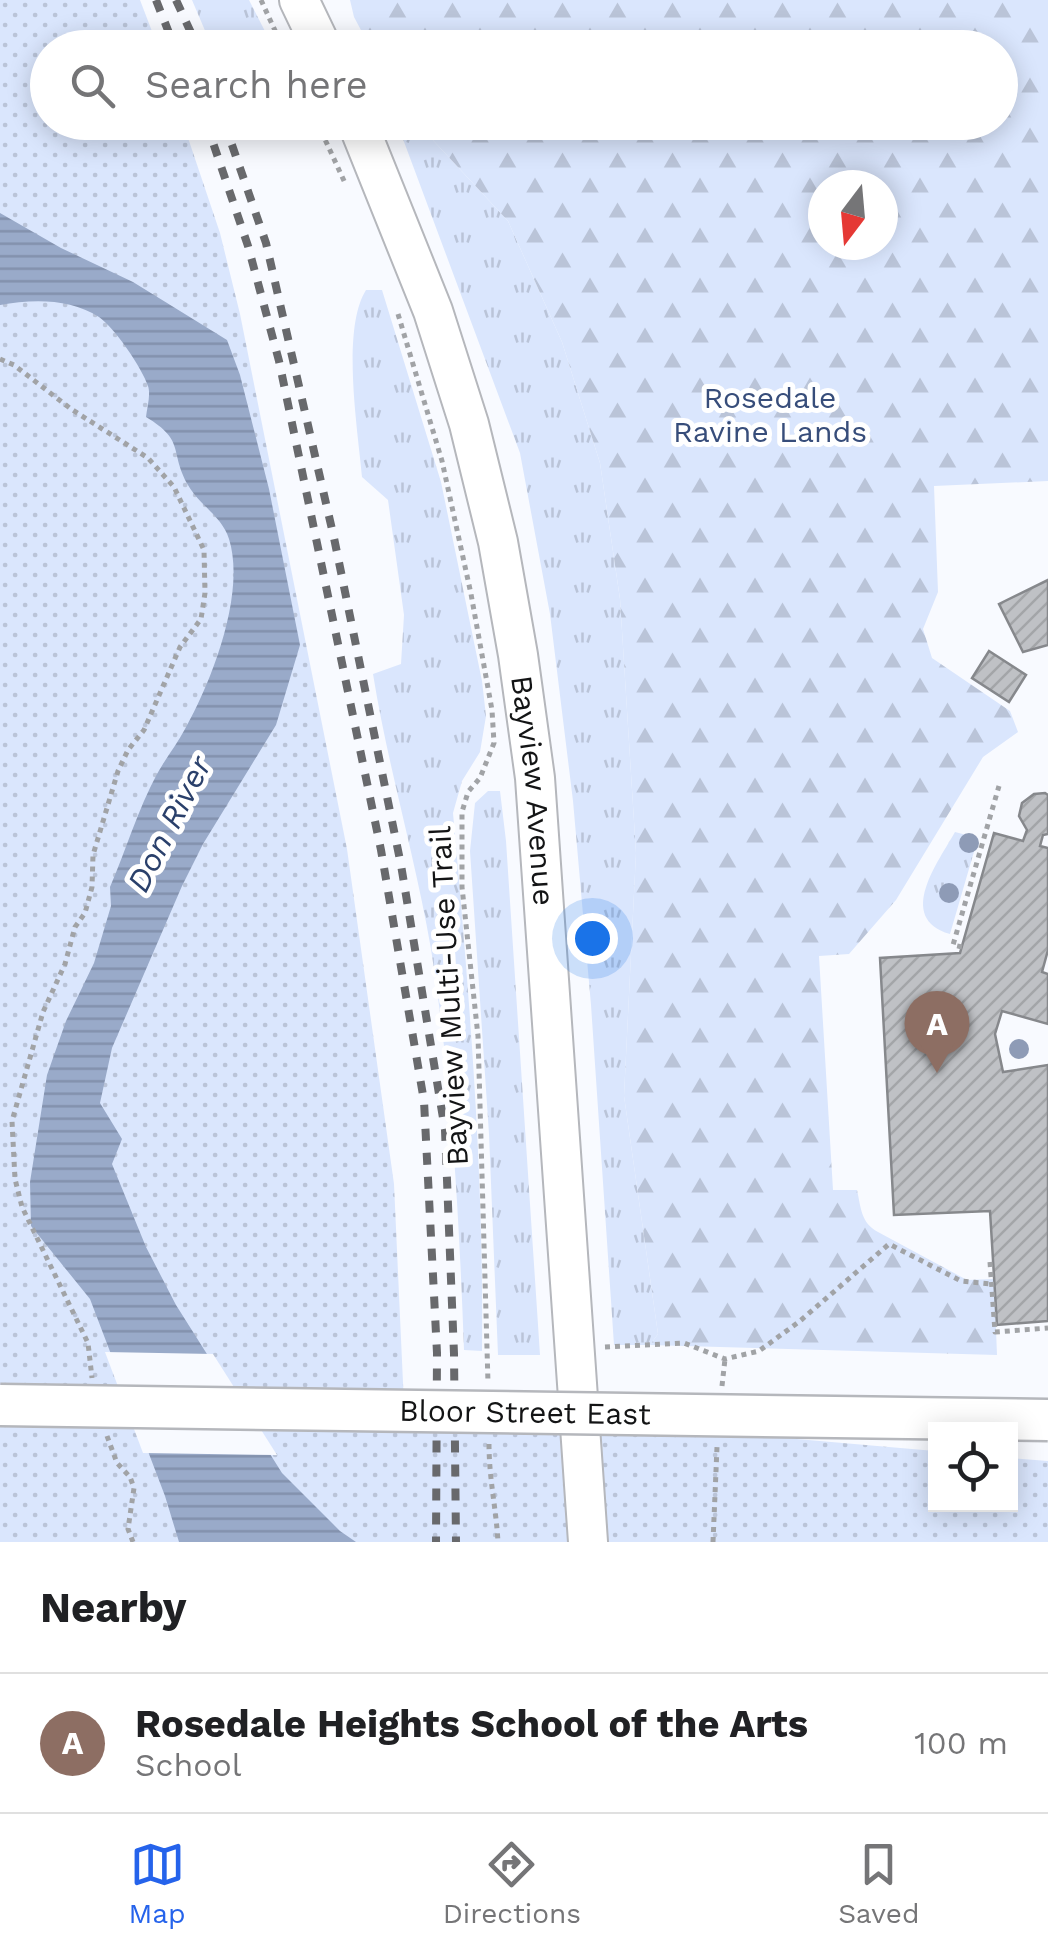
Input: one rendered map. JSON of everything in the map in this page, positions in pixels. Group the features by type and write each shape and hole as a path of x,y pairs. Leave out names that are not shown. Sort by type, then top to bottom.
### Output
{"main road":[{"path":"299,0 313,30"},
{"name":"Bayview Avenue","path":"365,140 433,312 469,424 498,542 515,636 536,778 588,1542"},
{"name":"Bloor Street East","path":"0,1406 1048,1420"}],"path":[{"path":"261,0 275,30"},
{"path":"326,140 349,192"},
{"name":"Bayview Multi-Use Trail","path":"392,300 442,461 492,710 494,743 462,812 462,887 478,1036 488,1394"},
{"path":"0,359 148,458 174,487 204,550 201,619 180,647 144,730 118,771 93,855 92,888 85,912 75,927 65,964 43,1012 12,1120 14,1179 22,1207 88,1343"},
{"path":"962,947 953,945 999,786"},
{"path":"974,872 982,874"},
{"path":"577,1348 684,1342 725,1359 759,1351 889,1244 961,1281 992,1284"},
{"path":"990,1262 995,1332 1048,1328"},
{"path":"722,1398 725,1359"},
{"path":"488,1433 489,1491 496,1508 498,1542"},
{"path":"713,1542 718,1436"},
{"path":"116,1463 130,1477 134,1488 128,1528 133,1542"}],"green space":[{"path":"0,0 140,0 151,30 30,30 30,140 189,140 220,233 240,314 347,849 394,1184 404,1405 928,1450 928,1512 1018,1512 1018,1459 1048,1461 1048,1542 0,1542"},
{"path":"192,0 249,0 264,30 205,30"},
{"name":"Rosedale Ravine Lands","path":"350,0 1048,0 1048,481 934,486 938,592 923,629 932,658 1010,711 1018,732 983,757 896,900 849,954 819,956 833,1190 857,1190 865,1220 878,1232 967,1280 994,1279 997,1355 650,1345 658,1334 624,1096 636,853 620,599 600,463 562,342 508,221 433,140 1018,140 1018,30 361,30"},
{"path":"403,140 433,140 508,221 562,342 600,463 620,599 636,853 624,1096 658,1334 650,1345 614,1345 573,801 550,614 520,453"},
{"path":"366,290 382,290 441,482 486,716 480,752 462,781 453,813 478,1149 482,1351 464,1350 454,1149 438,999 425,914 373,674 401,664 404,615 388,500 362,477 353,354 358,308"},
{"path":"488,791 500,791 506,841 540,1355 498,1355 489,1134 470,851 475,803"},
{"path":"955,832 978,838 950,934 934,926 925,915 923,902 932,873"}],"water":[{"name":"Don River","path":"0,213 133,282 227,340 240,375 269,489 300,645 276,725 203,844 182,886 112,1048 100,1103 122,1139 112,1164 146,1247 176,1305 282,1473 356,1542 179,1542 90,1299 31,1226 30,1182 47,1075 66,1021 94,963 111,906 110,887 138,815 157,774 182,735 215,662 230,610 233,561 226,531 188,485 172,440 146,417 148,386 113,330 88,311 63,303 0,305"}],"pier":[{"path":"105,1352 213,1354 277,1455 143,1453"}],"building":[{"path":"1048,580 1048,645 1023,652 999,604"},
{"path":"989,651 1026,675 1009,702 972,678"},
{"path":"1045,793 1048,834 1043,835 1040,846 1048,848 1048,950 1042,972 1048,974 1048,1024 1002,1011 995,1034 1003,1072 1048,1065 1048,1321 997,1325 990,1211 894,1215 880,958 960,953 994,833 1023,841 1027,830 1019,816 1022,803 1034,794"}],"railway":[{"path":"156,0 168,30"},
{"path":"176,0 190,30"},
{"path":"212,140 248,246 279,361 381,850 424,1101 437,1353 436,1542"},
{"path":"230,140 266,243 334,538 401,865 445,1130 454,1354 456,1542"},
{"path":"0,1395 1048,1412"},
{"path":"0,1421 928,1435"},
{"path":"1018,1436 1048,1437"}],"place":[{"name":"Rosedale Heights School of the Arts","path":"937,1073"}]}
